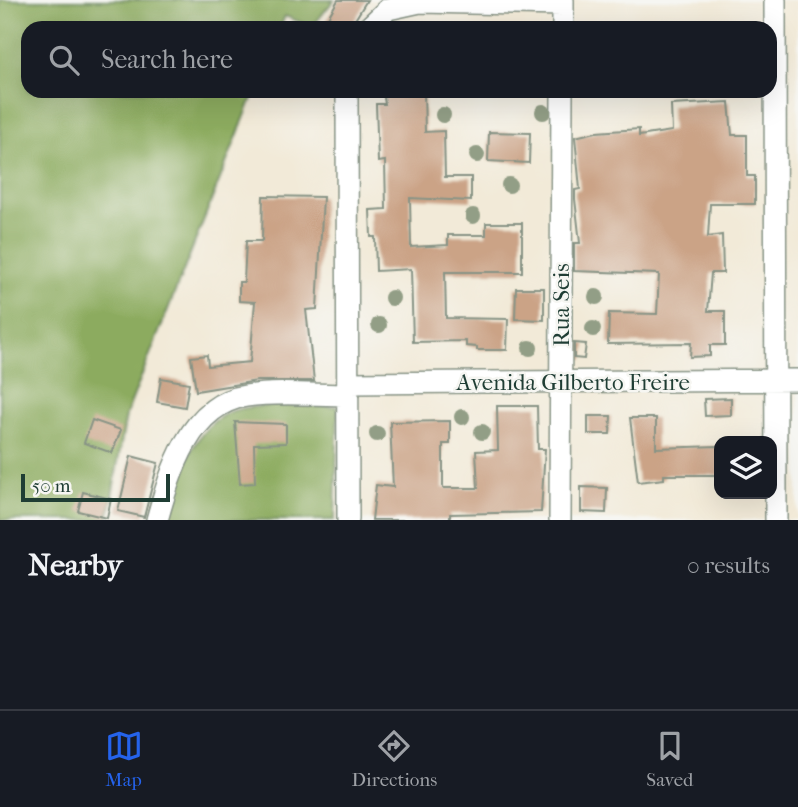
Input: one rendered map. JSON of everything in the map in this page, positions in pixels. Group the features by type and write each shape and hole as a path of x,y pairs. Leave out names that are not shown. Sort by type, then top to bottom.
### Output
{"street":[{"path":"775,0 775,21"},
{"path":"375,21 388,9 420,2 563,3 563,21"},
{"path":"347,98 348,520"},
{"name":"Rua Seis","path":"561,520 562,98"},
{"path":"775,98 776,520"},
{"name":"Avenida Gilberto Freire","path":"156,520 172,471 188,439 206,418 243,396 348,389 560,382 798,380"}],"green space":[{"path":"0,0 334,0 317,21 297,21 285,16 283,21 21,21 21,98 252,98 126,415 108,520 0,520"},
{"path":"263,406 338,406 335,520 166,520 190,454 210,425 224,415 240,409"}],"building":[{"path":"338,0 367,0 354,21 326,21"},
{"path":"384,98 424,98 425,132 444,131 445,177 471,177 471,201 410,198 411,247 448,245 448,235 486,235 486,223 522,223 522,272 445,272 446,318 508,319 507,350 477,350 477,347 466,346 466,341 413,342 411,269 376,271 375,237 371,237 370,210 386,209 385,161 378,162 376,104 385,104"},
{"path":"729,102 732,135 747,135 747,176 755,176 755,204 710,204 708,237 722,235 723,273 711,273 708,311 725,311 725,345 710,345 710,356 690,357 691,343 608,344 609,313 657,314 659,274 574,271 574,243 580,243 575,199 575,190 580,189 575,137 596,132 639,129 639,136 672,131 671,105"},
{"path":"489,132 530,133 529,163 488,161"},
{"path":"263,196 323,197 317,309 306,310 314,381 257,381 196,391 191,357 207,355 208,366 250,362 255,302 239,301 239,282 244,282 246,241 262,241"},
{"path":"516,288 544,288 544,320 515,319"},
{"path":"574,343 586,344 584,359 574,358"},
{"path":"161,378 189,383 185,407 157,402"},
{"path":"731,398 731,415 705,416 704,399"},
{"path":"497,406 537,406 538,449 545,449 541,512 450,514 450,520 372,520 376,485 393,487 390,422 450,421 450,444 443,444 443,488 478,488 476,451 498,450"},
{"path":"588,416 611,416 610,434 588,434"},
{"path":"630,418 656,418 656,448 714,446 714,475 664,475 664,479 638,482"},
{"path":"92,420 121,430 112,453 84,443"},
{"path":"235,422 286,424 286,443 254,444 255,483 240,484"},
{"path":"131,456 158,463 144,517 118,511"},
{"path":"581,487 607,488 606,513 581,512"},
{"path":"83,492 111,499 107,518 78,511"}]}
